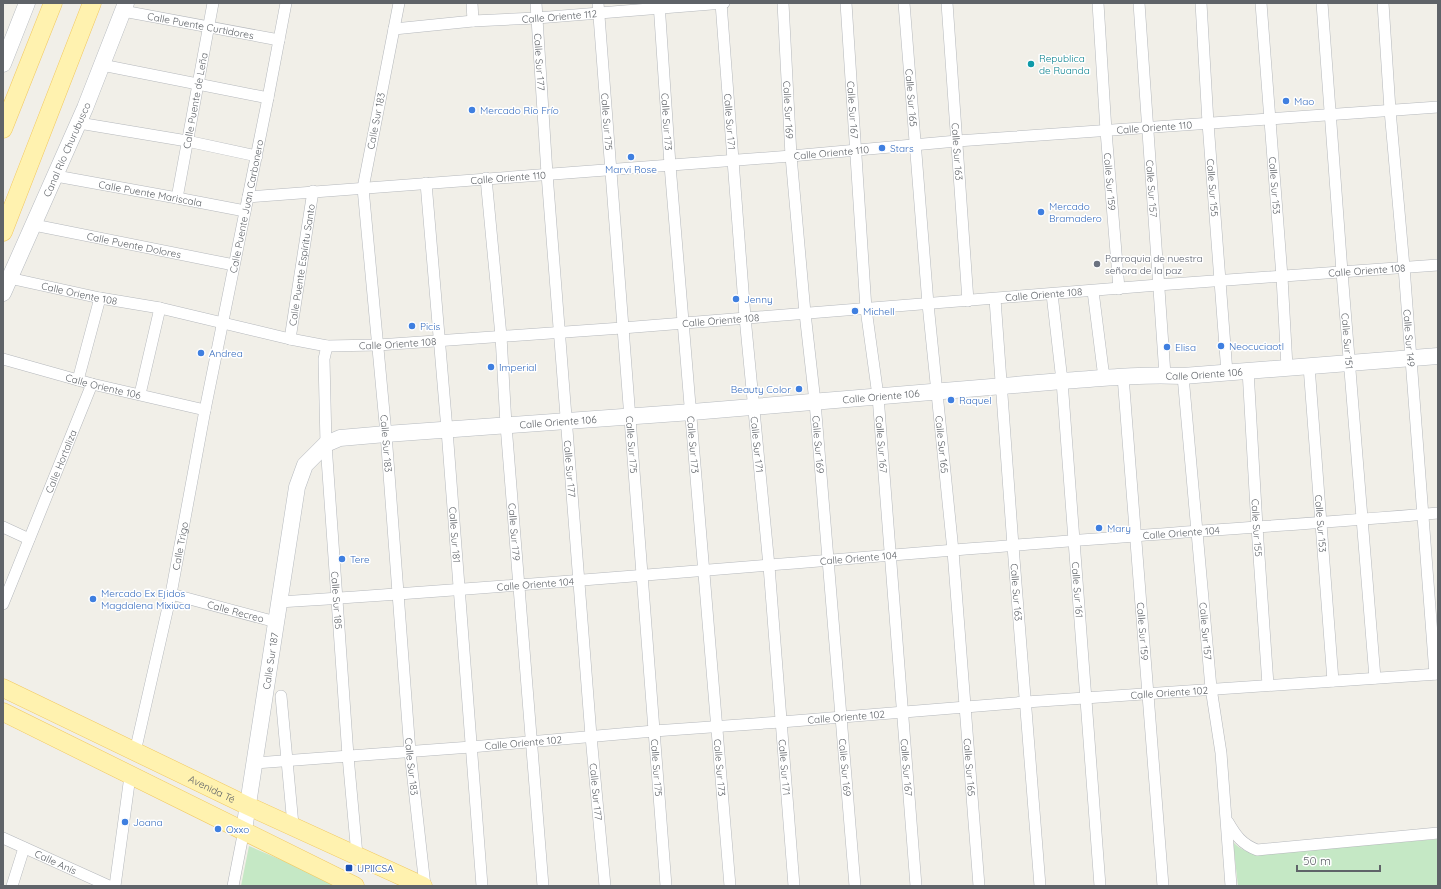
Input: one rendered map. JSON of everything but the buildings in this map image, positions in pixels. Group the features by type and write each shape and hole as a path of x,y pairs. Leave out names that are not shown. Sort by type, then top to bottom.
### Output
{"main road":[{"path":"3,129 52,3"},
{"path":"3,232 92,3"},
{"name":"Avenida Té","path":"3,688 248,806 293,825 424,886"},
{"path":"3,712 355,886"}],"street":[{"path":"3,64 26,3"},
{"name":"Calle Puente de Leña","path":"177,198 213,3"},
{"name":"Calle Puente Juan Carbonero","path":"205,410 286,3"},
{"name":"Calle Sur 183","path":"399,3 363,188 386,434 410,752 424,886"},
{"path":"472,3 473,21"},
{"name":"Calle Sur 177","path":"536,3 566,420 580,580 591,736 605,886"},
{"name":"Calle Sur 171","path":"721,3 732,161 745,317 755,406 769,566 794,886"},
{"name":"Calle Oriente 112","path":"394,29 473,21 537,18 598,8 724,3"},
{"name":"Calle Sur 169","path":"783,3 791,156 829,561 840,717 855,886"},
{"name":"Calle Sur 167","path":"846,3 866,309 878,396 916,886"},
{"name":"Calle Sur 165","path":"904,3 928,304 953,551 979,886"},
{"name":"Calle Sur 163","path":"947,3 968,301"},
{"name":"Calle Sur 159","path":"1098,3 1106,131 1119,289"},
{"name":"Calle Sur 157","path":"1139,3 1165,375"},
{"name":"Calle Sur 155","path":"1201,3 1226,373"},
{"name":"Calle Sur 153","path":"1261,3 1282,276 1287,367"},
{"name":"Calle Sur 151","path":"1322,3 1349,363 1375,678"},
{"name":"Calle Sur 149","path":"1383,3 1390,110 1436,674"},
{"name":"Calle Sur 173","path":"659,6 670,165 692,412 730,886"},
{"name":"Calle Puente Curtidores","path":"124,7 208,27 279,40"},
{"name":"Canal Río Churubusco","path":"3,293 79,123 124,7"},
{"name":"Calle Sur 175","path":"598,8 666,886"},
{"path":"102,65 268,98"},
{"name":"Calle Oriente 110","path":"248,197 486,178 732,161 957,141 1438,107"},
{"path":"79,123 187,141 256,156"},
{"name":"Calle Puente Mariscala","path":"56,176 245,211"},
{"name":"Calle Sur 179","path":"486,178 501,336 506,425 543,886"},
{"name":"Calle Sur 181","path":"426,183 447,430 482,886"},
{"name":"Calle Puente Espíritu Santo","path":"290,339 313,192"},
{"name":"Calle Puente Dolores","path":"34,225 234,265"},
{"name":"Calle Oriente 108","path":"9,278 100,298 160,308 290,339 327,346 378,345 622,328 1158,285 1219,282 1438,265"},
{"path":"1093,291 1104,378"},
{"name":"Calle Sur 161","path":"1052,294 1062,381 1100,886"},
{"path":"78,380 100,298"},
{"name":"Calle Sur 163","path":"995,299 1040,886"},
{"path":"140,394 160,308"},
{"name":"Calle Sur 185","path":"327,346 324,358 326,444 348,756 357,855"},
{"name":"Calle Oriente 106","path":"326,444 340,438 386,434 692,412 1123,376 1183,376 1438,356"},
{"name":"Calle Oriente 106","path":"3,359 92,384 205,410"},
{"name":"Calle Sur 153","path":"1308,366 1333,681"},
{"name":"Calle Sur 155","path":"1248,370 1268,686"},
{"name":"Calle Sur 159","path":"1123,376 1163,886"},
{"name":"Calle Sur 157","path":"1183,376 1211,688 1221,753 1231,886"},
{"name":"Calle Hortaliza","path":"3,604 92,384"},
{"name":"Calle Trigo","path":"135,752 171,594 205,410"},
{"name":"Calle Sur 187","path":"233,886 255,763 297,487 305,465 326,444"},
{"name":"Calle Oriente 104","path":"279,602 398,595 1438,513"},
{"path":"3,527 29,539"},
{"name":"Calle Recreo","path":"171,594 276,622"},
{"name":"Calle Oriente 102","path":"255,763 471,748 591,736 1211,688 1268,686 1436,674"},
{"name":"Calle Sur 187","path":"281,696 293,825"},
{"path":"115,886 130,776"},
{"path":"1227,820 1235,834 1245,845 1257,850 1438,833"},
{"name":"Calle Anís","path":"3,838 110,886"},
{"path":"12,886 24,848"}],"green space":[{"path":"1438,839 1438,886 1238,886 1233,842 1244,850 1258,854"},
{"path":"249,846 342,886 241,886"}],"place":[{"name":"Republica de Ruanda","path":"1031,64"},
{"name":"Mao","path":"1286,101"},
{"name":"Mercado Río Frío","path":"472,110"},
{"name":"Stars","path":"882,148"},
{"name":"Marvi Rose","path":"631,157"},
{"name":"Mercado Bramadero","path":"1041,212"},
{"name":"Parroquia de nuestra señora de la paz","path":"1097,264"},
{"name":"Jenny","path":"736,299"},
{"name":"Michell","path":"855,311"},
{"name":"Picis","path":"412,326"},
{"name":"Neocuciaotl","path":"1221,346"},
{"name":"Elisa","path":"1167,347"},
{"name":"Andrea","path":"201,353"},
{"name":"Imperial","path":"491,367"},
{"name":"Beauty Color","path":"799,389"},
{"name":"Raquel","path":"951,400"},
{"name":"Mary","path":"1099,528"},
{"name":"Tere","path":"342,559"},
{"name":"Mercado Ex Ejidos Magdalena Mixiuca","path":"93,599"},
{"name":"Joana","path":"125,822"},
{"name":"Oxxo","path":"218,829"},
{"name":"UPIICSA","path":"349,868"}]}
